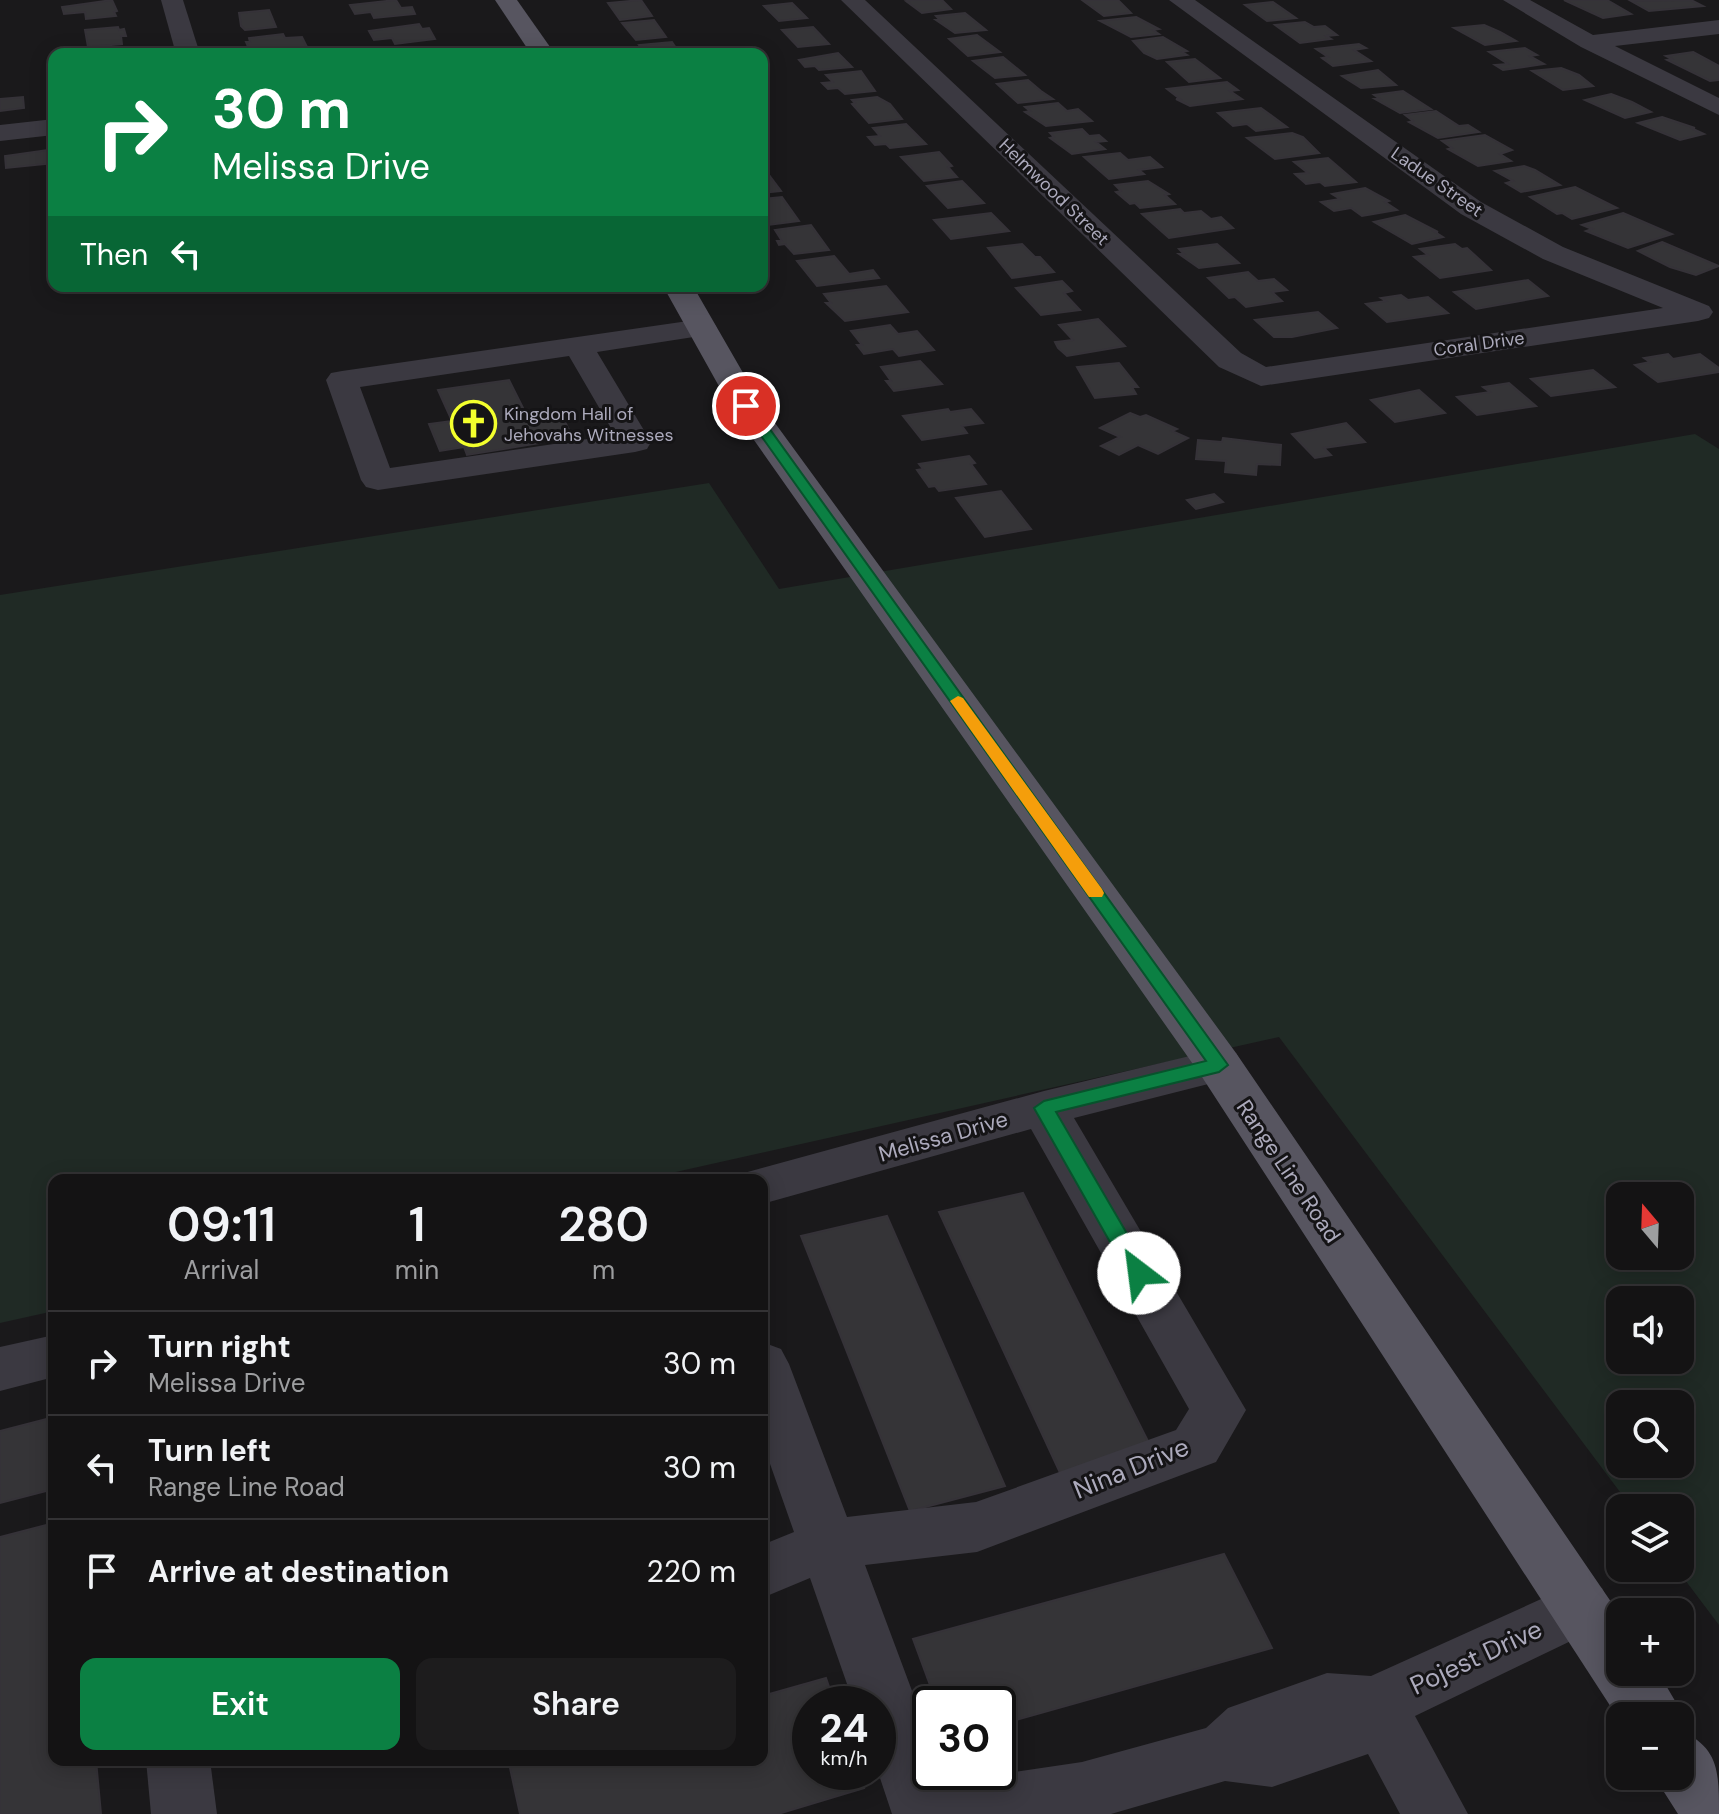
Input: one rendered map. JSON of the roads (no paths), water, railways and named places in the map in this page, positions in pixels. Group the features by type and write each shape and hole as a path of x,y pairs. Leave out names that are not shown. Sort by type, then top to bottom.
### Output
{"main road":[{"path":"506,0 539,48"},
{"name":"Range Line Road","path":"681,292 746,406 1219,1065 1606,1645"},
{"path":"1694,1782 1715,1814"}],"street":[{"path":"172,0 186,48"},
{"name":"Helmwood Street","path":"852,0 1230,360 1261,377"},
{"name":"Ladue Street","path":"1180,0 1471,208 1553,253 1708,315"},
{"path":"1514,0 1719,108"},
{"path":"1589,42 1719,27"},
{"path":"0,133 48,128"},
{"name":"Coral Drive","path":"1261,377 1708,315"},
{"path":"578,345 635,442 378,480 342,380 578,345 702,328"},
{"name":"Melissa Drive","path":"768,1184 1044,1108 1219,1065"},
{"name":"Nina Drive","path":"768,1569 828,1544 977,1527 1196,1446 1218,1410 1044,1108"},
{"path":"0,1369 48,1357"},
{"path":"768,1380 925,1814"},
{"name":"Pojest Drive","path":"937,1814 1088,1803 1225,1752 1272,1757 1304,1748 1353,1731 1373,1706 1581,1607"},
{"path":"1373,1706 1435,1814"},
{"path":"179,1766 184,1814"}],"place":[{"name":"Kingdom Hall of Jehovahs Witnesses","path":"473,424"}]}
